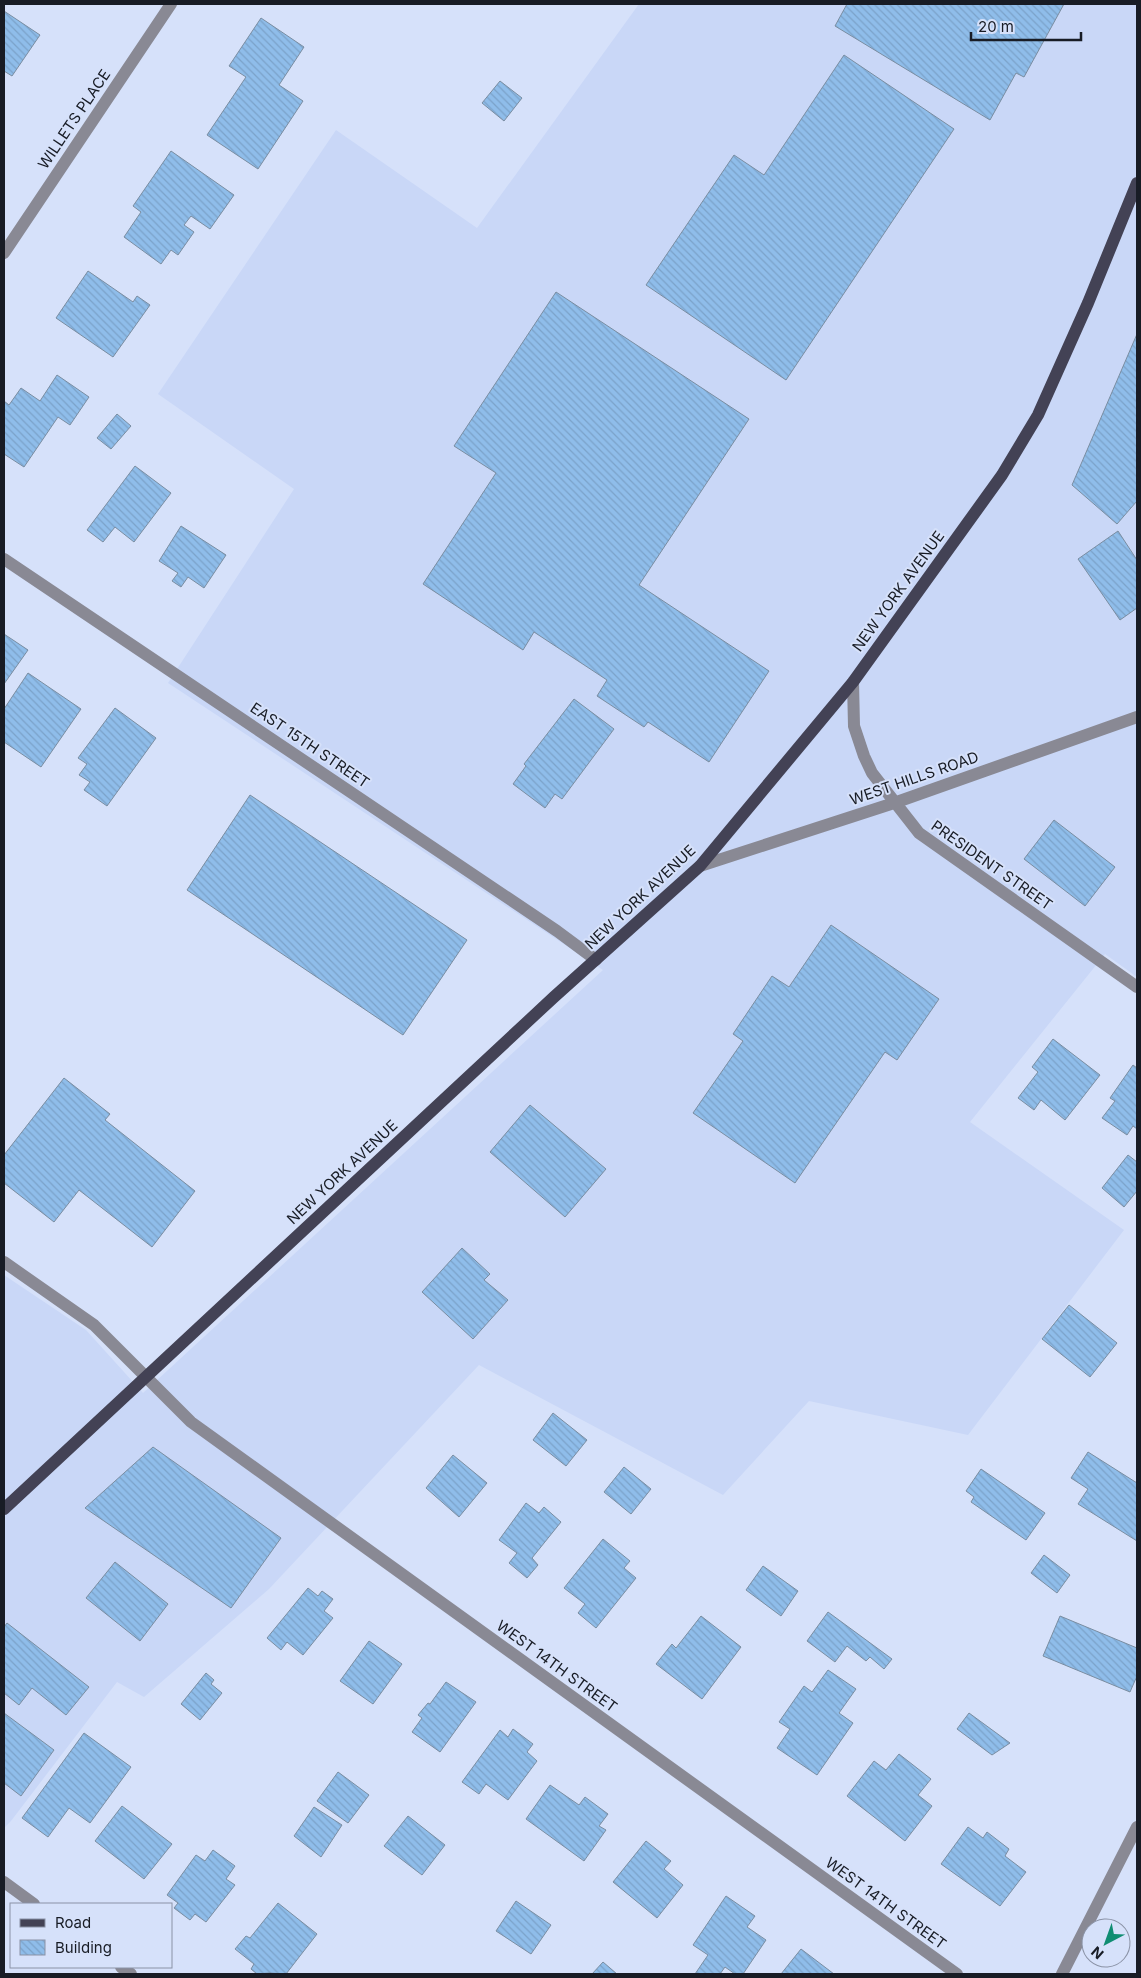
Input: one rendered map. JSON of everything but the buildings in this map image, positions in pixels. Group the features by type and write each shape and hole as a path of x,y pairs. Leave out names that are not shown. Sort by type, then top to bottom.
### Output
{"main road":[{"name":"NEW YORK AVENUE","path":"4,1509 596,960 700,866 853,682 1002,475 1038,416 1088,303 1137,183"}],"street":[{"name":"WILLETS PLACE","path":"4,253 171,4"},
{"name":"EAST 15TH STREET","path":"4,559 557,931 596,960"},
{"name":"PRESIDENT STREET","path":"853,682 854,726 864,756 872,772 894,803 919,833 1137,987"},
{"name":"WEST HILLS ROAD","path":"700,866 894,803 1137,716"},
{"name":"WEST 14TH STREET","path":"4,1262 94,1325 191,1422 957,1974"},
{"path":"1062,1974 1137,1827"},
{"path":"4,1882 33,1903"}],"shaded area":[{"path":"639,4 1137,4 1137,977 1105,954 970,1122 1124,1230 968,1435 809,1401 723,1495 479,1365 269,1589 144,1697 117,1682 4,1828 4,1275 86,1330 143,1393 603,970 168,683 294,489 158,394 336,130 477,228"}]}
